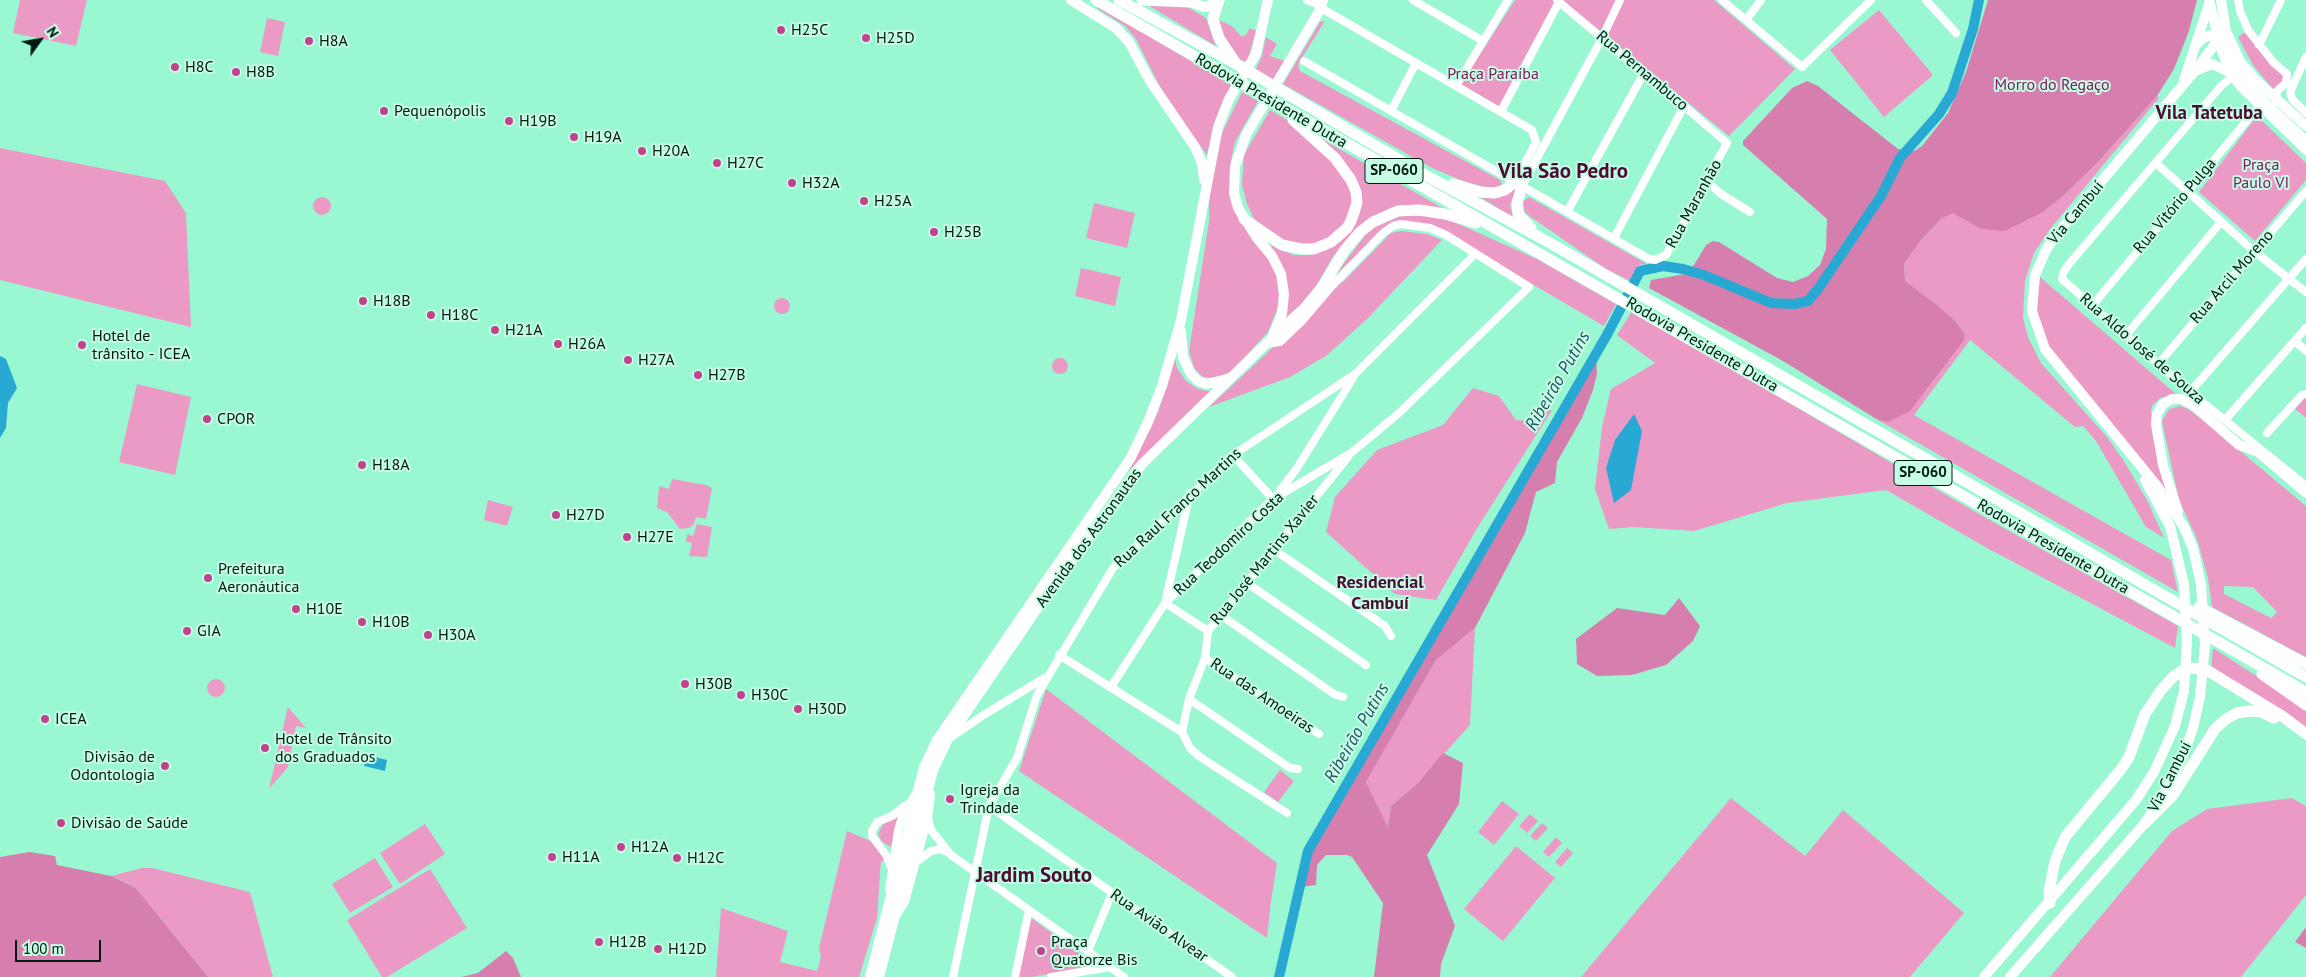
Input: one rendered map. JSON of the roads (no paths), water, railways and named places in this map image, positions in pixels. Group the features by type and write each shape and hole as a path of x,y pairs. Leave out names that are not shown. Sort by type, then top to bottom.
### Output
{"highway":[{"name":"Rodovia Presidente Dutra","path":"1096,0 2306,692"},
{"name":"Rodovia Presidente Dutra","path":"1119,0 1238,65 1427,176 1550,243 2306,677"},
{"path":"1142,0 1191,3"},
{"path":"1217,0 1213,19 1219,38 1238,65"},
{"path":"1244,219 1282,245 1314,249 1324,246 1339,237 1347,228 1355,211 1356,192 1344,170 1335,158 1277,105"},
{"path":"1427,176 1467,189 1487,192 1505,190 1518,184 1518,214 1523,222 1550,243"},
{"path":"1269,341 1328,286 1344,251 1360,232 1373,222 1398,211 1419,210 1445,214 1510,236"},
{"path":"2066,540 2306,664"},
{"path":"2185,624 2306,705"},
{"path":"2050,902 2049,891 2055,861 2065,838 2122,768 2129,757 2145,714 2161,690 2174,676 2187,668 2205,668 2277,713 2306,734"},
{"path":"2145,823 2173,795 2215,729 2237,713 2261,712 2272,717 2306,740"}],"main road":[{"path":"1071,0 1116,28 1129,42 1150,81 1195,147 1202,163 1205,193"},
{"path":"1191,3 1209,6 1217,0"},
{"name":"Avenida dos Astronautas","path":"920,803 920,785 924,767 937,740 1130,459 1148,422 1162,386 1181,320 1218,126 1229,99 1256,54 1268,0"},
{"path":"2209,0 2219,33 2239,73 2272,113 2306,141"},
{"name":"Via Cambuí","path":"2182,84 2209,0"},
{"path":"2221,0 2219,33 2246,69 2306,126"},
{"name":"Avenida dos Astronautas","path":"870,977 890,918 920,803 948,739 1142,464 1269,341 1282,314 1284,294 1281,274 1272,256 1244,219 1234,193 1236,158 1246,135 1295,53 1320,4"},
{"path":"2193,48 2203,38 2219,33"},
{"name":"Via Cambuí","path":"2010,977 2145,823 2167,789 2183,756 2200,697 2205,644 2201,584 2193,548 2184,527 2157,486 2045,350 2032,310 2033,290 2039,265 2056,235 2194,72 2219,33"},
{"path":"2194,72 2212,64 2231,74"},
{"path":"1181,320 1183,357 1191,374 1198,381 1207,384 1215,384 1232,377"},
{"path":"2184,527 2162,457 2157,414 2163,404 2172,399 2181,399 2193,405 2239,445 2256,451"},
{"name":"Via Cambuí","path":"1984,977 2136,800 2168,743 2184,691 2186,616 2184,584 2175,540 2170,526 2132,455"},
{"name":"Avenida dos Astronautas","path":"879,977 890,918"}],"street":[{"path":"1307,0 1320,4 1416,63 1532,130 1536,142 1518,184"},
{"path":"1413,0 1483,41"},
{"path":"1456,86 1508,0"},
{"path":"1518,184 1602,38 1620,0"},
{"path":"1722,0 1802,67 1871,0"},
{"path":"1746,20 1761,0"},
{"path":"1926,0 1956,33"},
{"path":"2238,0 2244,24 2259,46 2287,74 2292,99 2306,113"},
{"path":"2259,46 2281,0"},
{"path":"1501,111 1558,1"},
{"name":"Rua Pernambuco","path":"1558,1 1727,143"},
{"path":"2219,33 2231,74 2259,106 2272,113 2306,151"},
{"path":"2272,113 2277,99 2277,91 2289,85 2306,57"},
{"path":"1304,61 1614,238 1684,106"},
{"path":"1391,111 1416,63"},
{"path":"1567,212 1644,73"},
{"path":"2231,74 2156,163 2255,252 2306,292"},
{"name":"Rua Vitório Pulga","path":"2092,306 2259,106"},
{"name":"Rua Maranhão","path":"1614,238 1649,259 1655,260 1666,255 1727,143"},
{"name":"Rua Aldo José de Souza","path":"2156,163 2069,264 2062,276 2064,282 2190,392 2306,486"},
{"path":"1706,181 1721,194 1750,212"},
{"name":"Rua Arcil Moreno","path":"2158,363 2306,191"},
{"path":"2126,335 2221,222"},
{"path":"1328,286 1383,233 1392,226 1401,224 1430,228 1458,241 1475,254"},
{"name":"Rua Teodomiro Costa","path":"1111,687 1165,603 1273,499 1351,453 1399,413 1529,287 1475,254"},
{"name":"Rua Raul Franco Martins","path":"948,739 1047,676 1113,568 1233,454 1355,374 1475,254"},
{"path":"2190,392 2306,259"},
{"path":"2225,420 2306,328"},
{"path":"2295,341 2306,351"},
{"path":"1233,454 1273,499 1297,468 1355,374"},
{"path":"2268,433 2302,395 2306,394"},
{"name":"Rua Aldo José de Souza","path":"2225,420 2256,451 2306,494"},
{"name":"Rua José Martins Xavier","path":"1182,732 1189,699 1205,658 1208,631 1222,616 1351,453"},
{"path":"1297,468 1302,474 1315,473"},
{"path":"1190,493 1165,603 1208,631"},
{"path":"1274,549 1384,626 1391,636"},
{"path":"1247,583 1366,665"},
{"path":"1222,616 1334,694 1343,697"},
{"path":"1059,655 1182,732 1190,748 1200,757 1287,813"},
{"name":"Rua das Amoeiras","path":"1205,658 1319,734"},
{"path":"953,977 989,806 1017,758 1037,695 1047,676"},
{"path":"1189,699 1290,768 1298,769"},
{"path":"968,709 966,714 970,720 985,714"},
{"path":"920,803 928,818 931,830 951,854 1124,977"},
{"path":"890,918 902,873 901,822 920,803"},
{"path":"902,873 872,836 872,831 877,822 920,803"},
{"name":"Rua Avião Alvear","path":"989,806 1232,977"},
{"path":"916,862 928,818"},
{"path":"902,873 927,853 936,849 951,854"},
{"path":"1088,951 1112,893"},
{"path":"1015,977 1029,910"},
{"path":"1051,977 1110,967"}],"water":[{"path":"0,356 6,359 17,388 8,403 6,428 0,438"},
{"path":"1634,414 1642,431 1631,490 1614,503 1606,468 1615,440"},
{"path":"366,755 387,760 385,771 364,766"}],"waterway":[{"name":"Ribeirão Putins","path":"1279,977 1308,851 1608,333 1640,271 1663,266 1683,269 1704,275 1771,303 1794,304 1808,301 1881,196 1900,158 1939,114 1952,93 1973,29 1979,0"}],"place":[{"name":"H25C","path":"781,30"},
{"name":"H25D","path":"866,38"},
{"name":"H8A","path":"309,41"},
{"name":"H8C","path":"175,67"},
{"name":"H8B","path":"236,72"},
{"name":"Pequenópolis","path":"384,111"},
{"name":"H19B","path":"509,121"},
{"name":"H19A","path":"574,137"},
{"name":"H20A","path":"642,151"},
{"name":"H27C","path":"717,163"},
{"name":"H32A","path":"792,183"},
{"name":"H25A","path":"864,201"},
{"name":"H25B","path":"934,232"},
{"name":"H18B","path":"363,301"},
{"name":"H18C","path":"431,315"},
{"name":"H21A","path":"495,330"},
{"name":"H26A","path":"558,344"},
{"name":"Hotel de trânsito - ICEA","path":"82,345"},
{"name":"H27A","path":"628,360"},
{"name":"H27B","path":"698,375"},
{"name":"CPOR","path":"207,419"},
{"name":"H18A","path":"362,465"},
{"name":"H27D","path":"556,515"},
{"name":"H27E","path":"627,537"},
{"name":"Prefeitura Aeronáutica","path":"208,578"},
{"name":"H10E","path":"296,609"},
{"name":"H10B","path":"362,622"},
{"name":"GIA","path":"187,631"},
{"name":"H30A","path":"428,635"},
{"name":"H30B","path":"685,684"},
{"name":"H30C","path":"741,695"},
{"name":"H30D","path":"798,709"},
{"name":"ICEA","path":"45,719"},
{"name":"Hotel de Trânsito dos Graduados","path":"265,748"},
{"name":"Divisão de Odontologia","path":"165,766"},
{"name":"Igreja da Trindade","path":"950,799"},
{"name":"Divisão de Saúde","path":"61,823"},
{"name":"H12A","path":"621,847"},
{"name":"H11A","path":"552,857"},
{"name":"H12C","path":"677,858"},
{"name":"H12B","path":"599,942"},
{"name":"H12D","path":"658,949"},
{"name":"Praça Quatorze Bis","path":"1041,951"}],"district":[{"name":"Vila Tatetuba","path":"2209,114"},
{"name":"Vila São Pedro","path":"1563,172"},
{"name":"Residencial Cambuí","path":"1380,593"},
{"name":"Jardim Souto","path":"1034,876"}],"park label":[{"name":"Praça Paraíba","path":"1493,74"},
{"name":"Morro do Regaço","path":"2052,85"},
{"name":"Praça Paulo VI","path":"2261,174"}]}
